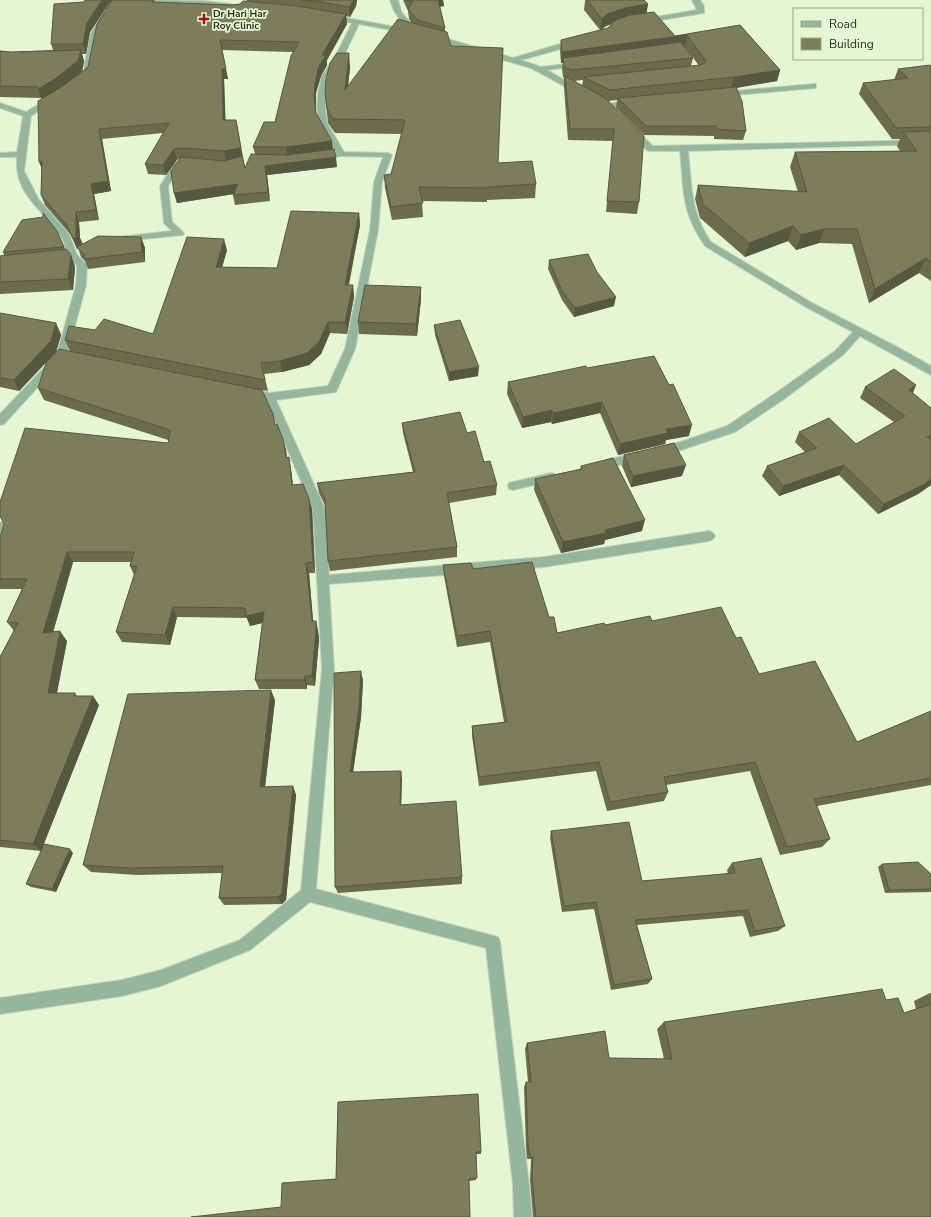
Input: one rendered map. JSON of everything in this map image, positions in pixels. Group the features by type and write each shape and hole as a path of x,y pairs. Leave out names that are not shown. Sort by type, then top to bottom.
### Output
{"street":[{"path":"394,0 398,11 421,34"},
{"path":"634,22 701,11 696,0"},
{"path":"137,2 204,3 235,6"},
{"path":"87,74 86,57 95,33 109,10"},
{"path":"325,15 421,34 534,66 588,96"},
{"path":"341,154 323,123 321,107 322,93 326,76 341,53 356,22"},
{"path":"513,60 587,39"},
{"path":"539,69 585,64"},
{"path":"570,85 584,84"},
{"path":"715,94 813,86"},
{"path":"0,421 62,355 81,285 82,265 72,255 66,236 35,201 20,171 27,115 57,96"},
{"path":"606,107 642,100"},
{"path":"0,105 27,115"},
{"path":"629,128 651,149 931,142"},
{"path":"684,148 686,193 689,208 698,230 708,244 809,305 860,331 931,371"},
{"path":"0,155 21,154"},
{"path":"239,390 270,397 332,389 350,349 374,230 378,182 388,155 341,154 311,158"},
{"path":"106,241 180,233 168,222 164,186 180,163 193,163"},
{"path":"590,468 681,446 731,429 780,396 839,353 860,331"},
{"path":"62,355 78,358"},
{"path":"0,1006 122,988 161,978 245,945 308,894 328,669 319,509 270,397"},
{"path":"513,486 559,475"},
{"path":"0,526 4,534 0,550"},
{"path":"324,580 544,562 709,536"},
{"path":"308,894 493,942 521,1185 522,1217"}],"building":[{"path":"85,0 102,0 87,23 83,44 51,44 54,4 84,2"},
{"path":"112,0 153,0 152,2 232,5 240,4 243,1 297,6 346,14 322,55 326,55 319,66 315,83 314,97 316,113 332,141 286,147 253,147 264,122 275,122 291,56 299,42 220,40 226,69 222,69 223,120 236,120 241,148 224,151 183,148 174,149 163,165 145,164 169,123 99,129 108,181 91,184 96,210 76,212 76,236 79,236 73,239 67,225 41,195 42,161 39,162 38,101 63,86 88,67 97,24"},
{"path":"303,0 354,0 349,7"},
{"path":"407,0 438,0 445,28 417,20 408,9 413,1"},
{"path":"587,0 644,0 648,4 625,8 607,14 602,19"},
{"path":"654,12 675,36 740,25 780,70 734,77 610,90 583,77 700,65 706,61 687,35 562,52 561,40 608,28 614,21 630,15"},
{"path":"398,19 447,32 451,46 503,48 498,163 532,161 536,184 487,188 419,187 423,203 391,207 384,175 391,174 405,120 333,119 327,109 325,93 330,63 337,53 349,53 345,90"},
{"path":"681,42 693,58 571,70 564,66 563,58"},
{"path":"81,50 78,61 55,79 38,89 38,87 0,86 0,51"},
{"path":"930,65 931,127 896,128 863,83 908,78 898,69"},
{"path":"565,76 605,98 644,136 639,202 607,201 614,129 570,129"},
{"path":"736,87 742,101 746,131 716,129 716,126 646,126 618,98"},
{"path":"931,131 931,262 926,258 875,289 857,229 824,229 801,235 793,226 749,243 703,204 698,185 807,192 795,152 917,151 903,132"},
{"path":"334,149 336,157 265,166 268,192 233,195 238,184 174,193 171,171 181,157 224,161 242,156 245,168 251,154 287,155"},
{"path":"291,211 359,213 345,285 353,285 345,322 328,322 319,342 307,353 280,361 261,363 265,380 65,340 69,326 95,330 104,319 153,334 187,237 224,239 216,267 277,268"},
{"path":"43,213 57,231 64,247 3,252 22,220 43,217"},
{"path":"98,236 141,237 142,252 84,259 84,254 77,247"},
{"path":"66,249 71,255 68,279 0,282 0,256"},
{"path":"588,254 597,272 616,297 575,308 562,291 549,260"},
{"path":"365,285 421,287 416,324 358,322"},
{"path":"0,313 56,323 51,341 14,380 0,378"},
{"path":"460,320 479,367 449,372 434,325"},
{"path":"59,349 262,390 273,414 275,425 277,424 283,439 286,458 289,457 292,485 303,484 309,499 313,562 306,563 312,621 316,621 316,630 312,676 305,676 304,680 255,680 264,612 246,616 245,608 173,607 165,635 116,632 137,566 130,566 134,552 67,552 43,633 60,631 48,693 75,693 74,696 93,696 33,844 0,840 0,657 18,623 7,622 27,579 0,579 0,538 4,524 0,516 0,502 25,428 168,443 170,430 38,388 46,363"},
{"path":"654,356 669,385 673,384 692,425 666,429 668,433 620,444 602,402 553,413 552,410 523,417 508,382 586,366 587,368"},
{"path":"894,369 916,385 909,390 931,408 931,435 927,437 931,440 931,479 925,484 884,504 844,465 783,486 767,466 817,448 799,432 829,418 856,444 905,416 865,387"},
{"path":"460,412 467,433 475,431 484,462 490,461 497,485 447,493 457,547 328,561 325,499 317,483 415,472 402,423"},
{"path":"674,443 686,465 633,476 624,455"},
{"path":"613,458 645,520 605,530 606,533 563,542 535,479 582,469 581,466"},
{"path":"532,562 549,617 554,617 557,633 604,623 605,625 650,616 652,621 721,607 736,638 741,637 759,674 815,661 857,742 931,711 931,778 814,799 830,839 787,847 755,762 664,777 668,792 610,802 599,762 479,777 472,726 507,722 490,631 457,636 443,565 471,563 473,569"},
{"path":"361,671 359,708 350,772 401,771 400,805 456,801 462,877 335,887 334,673"},
{"path":"271,690 260,787 293,786 282,893 278,897 219,898 223,866 130,868 83,865 128,694"},
{"path":"629,822 642,881 735,873 732,863 761,858 785,926 755,931 748,910 635,920 652,979 614,985 596,902 564,906 551,831"},
{"path":"44,844 70,849 52,889 26,884"},
{"path":"918,862 931,874 931,889 889,890 882,864"},
{"path":"882,989 886,1000 898,998 904,1013 931,1004 931,1217 536,1217 532,1178 533,1157 530,1157 528,1145 526,1082 531,1082 527,1043 605,1031 609,1058 672,1059 664,1022"},
{"path":"478,1094 481,1152 476,1152 477,1178 469,1179 470,1217 191,1217 281,1207 282,1183 336,1179 338,1102"}],"place":[{"name":"Dr Hari Har Roy Clinic","path":"204,19"}]}
